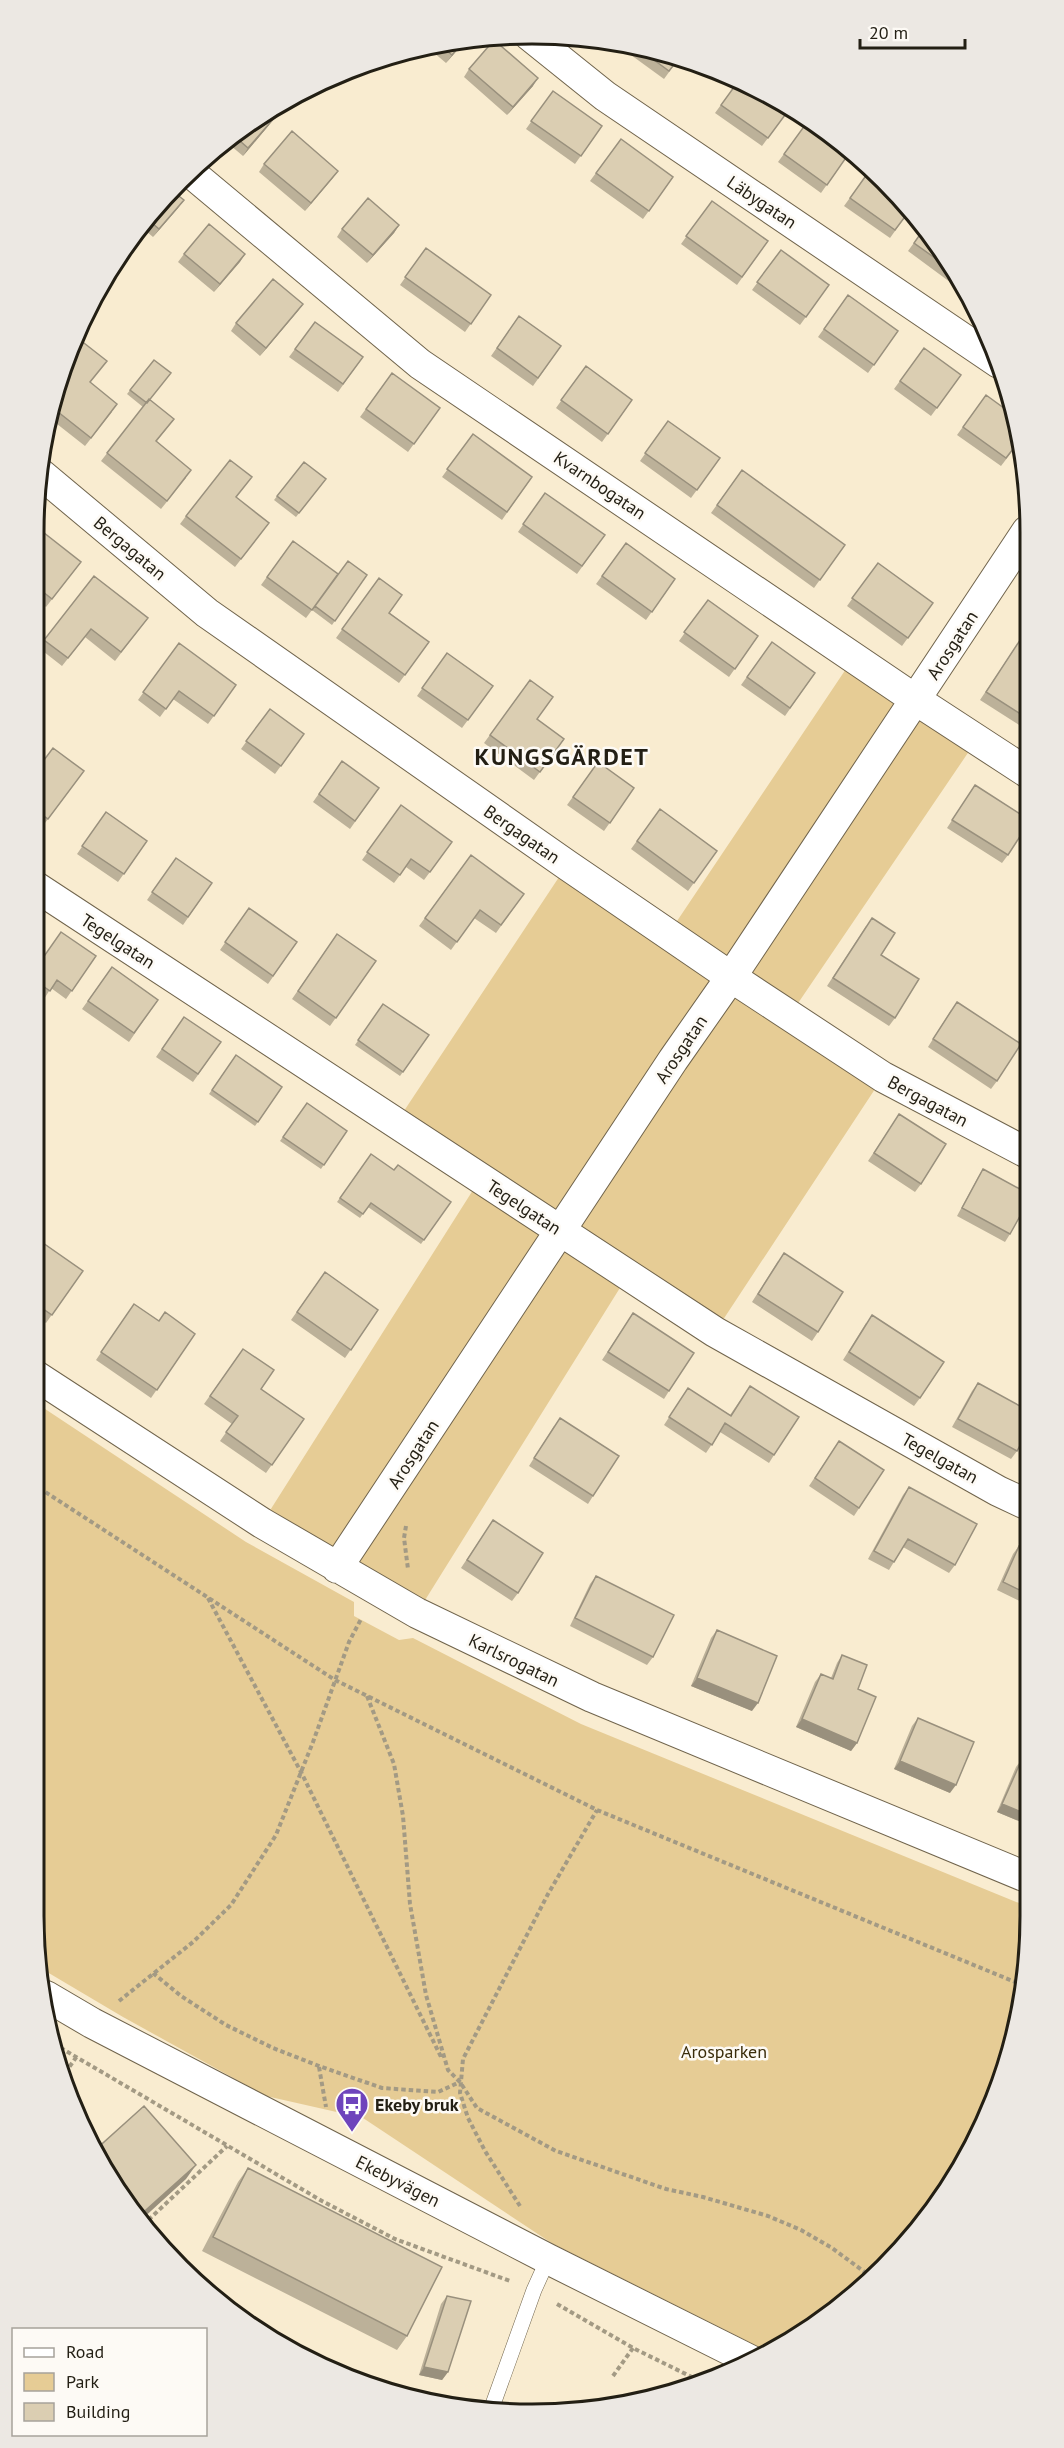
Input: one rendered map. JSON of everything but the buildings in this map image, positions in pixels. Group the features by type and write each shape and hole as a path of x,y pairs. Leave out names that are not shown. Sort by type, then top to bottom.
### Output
{"street":[{"name":"Läbygatan","path":"541,44 605,96 987,355"},
{"name":"Kvarnbogatan","path":"197,178 420,364 916,700 1020,768"},
{"name":"Bergagatan","path":"47,479 207,613 567,866 883,1077 1020,1149"},
{"name":"Arosgatan","path":"337,1568 1020,542"},
{"name":"Tegelgatan","path":"44,892 715,1332 1020,1501"},
{"name":"Karlsrogatan","path":"44,1381 262,1523 417,1613 592,1697 1020,1874"},
{"name":"Ekebyvägen","path":"51,1999 92,2023 548,2259 743,2356"}],"lane":[{"path":"494,2402 534,2290 548,2259"}],"path":[{"path":"44,1491 335,1680 597,1810 1016,1982"},
{"path":"92,2023 193,1942 231,1905 276,1835 349,1642 376,1589"},
{"path":"208,1597 301,1772 448,2070 460,2082 477,2108 556,2151 666,2189 768,2216 801,2230 832,2248 865,2272"},
{"path":"366,1695 394,1764 403,1816 410,1904 426,1995 448,2070"},
{"path":"524,2212 485,2151 468,2118 459,2093 463,2059 548,1893 597,1810"},
{"path":"153,1973 181,1996 226,2025 273,2048 319,2066 382,2088 438,2092 460,2082"},
{"path":"62,2049 322,2201 395,2239 534,2290 633,2348 692,2378"},
{"path":"319,2066 327,2111"},
{"path":"149,2219 227,2146"},
{"path":"613,2376 633,2348"}],"green space":[{"path":"854,657 976,741 790,1015 877,1086 715,1332 628,1275 417,1613 262,1523 480,1179 396,1123 567,865 667,936"},
{"name":"Arosparken","path":"44,1408 246,1542 354,1602 354,1616 399,1640 413,1638 581,1724 1020,1904 1016,1980 1004,2042 983,2103 955,2160 920,2213 877,2261 829,2304 760,2348 553,2244 363,2118 266,2096 47,1972 44,1916"}],"place":[{"name":"Ekeby bruk","path":"352,2133"}],"district":[{"name":"KUNGSGÄRDET","path":"562,756"}]}
